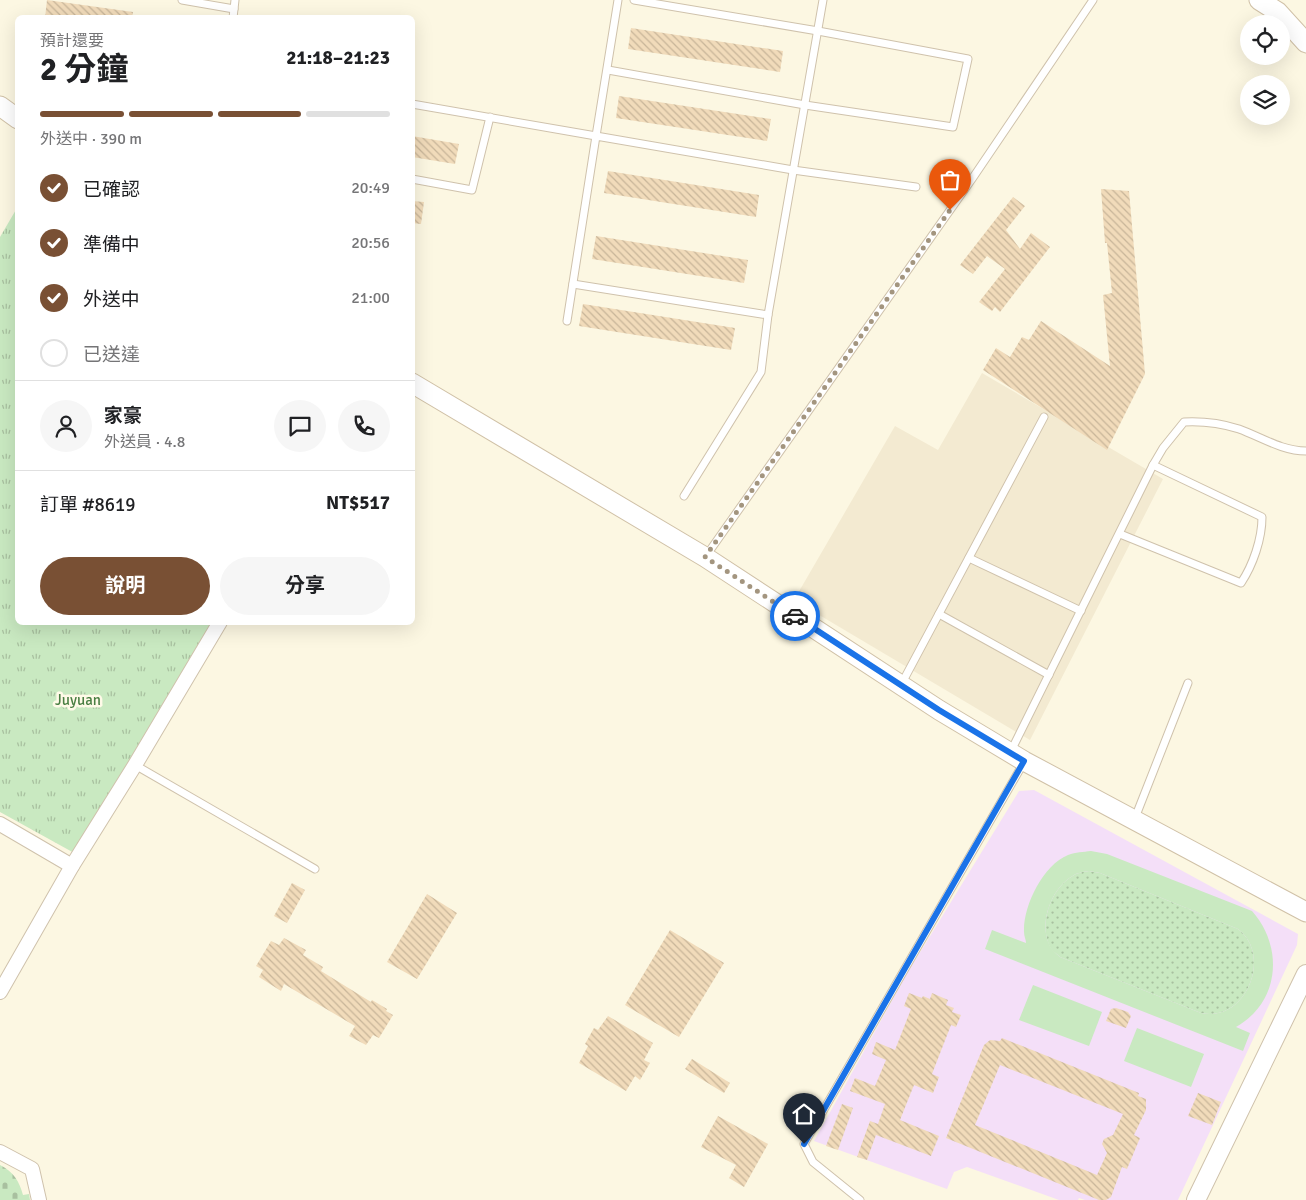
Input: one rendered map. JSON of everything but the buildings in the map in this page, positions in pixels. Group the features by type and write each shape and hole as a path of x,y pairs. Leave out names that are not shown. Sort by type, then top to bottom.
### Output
{"main road":[{"path":"1260,0 1278,12 1306,43"},
{"path":"0,106 15,117"},
{"path":"415,385 705,557 901,686 1017,757 1306,912"}],"street":[{"path":"0,992 72,866 218,625"},
{"path":"0,824 72,866"},
{"path":"1196,1200 1306,974"},
{"path":"0,1152 32,1170 39,1200"}],"lane":[{"path":"182,0 234,8"},
{"path":"233,15 235,0"},
{"path":"567,321 618,0"},
{"path":"608,70 804,105 954,127 968,59 634,0"},
{"path":"684,496 761,372 768,315 823,0"},
{"path":"705,557 972,178 1092,0"},
{"path":"415,104 793,170 916,187"},
{"path":"415,180 472,190 490,117"},
{"path":"573,284 768,315"},
{"path":"901,686 1044,417"},
{"path":"860,1200 830,1178 813,1162 804,1144 1017,757 1049,675 1163,448 1184,422 1206,421 1230,427 1292,451 1306,451"},
{"path":"1120,534 1241,583 1247,574 1262,531 1262,517 1153,465"},
{"path":"969,558 1081,611"},
{"path":"939,614 1049,675"},
{"path":"1134,821 1188,683"},
{"path":"135,765 316,868"}],"shaded area":[{"path":"982,373 1163,479 1030,740 794,600 895,426 938,450"},
{"path":"1034,790 1298,934 1297,945 1178,1200 1085,1200 1079,1198 1078,1200 1059,1200 967,1167 954,1172 947,1189 814,1141 908,972 1019,791"}],"green space":[{"name":"Juyuan","path":"15,211 15,625 212,625 76,854 0,812 0,237"},
{"path":"1091,851 1107,854 1252,911 1262,925 1269,941 1273,957 1273,973 1269,989 1262,1003 1251,1016 1236,1027 1250,1033 1243,1051 985,949 992,930 1026,943 1024,932 1027,910 1043,877 1059,860 1068,855","holes":["1089,871 1100,873 1238,929 1248,940 1253,954 1254,970 1250,984 1242,998 1231,1008 1217,1013 1201,1013 1060,957 1052,949 1046,931 1046,920 1052,900 1057,891 1073,876"]},
{"path":"1089,871 1100,873 1238,929 1248,940 1253,954 1254,970 1250,984 1242,998 1231,1008 1217,1013 1201,1013 1060,957 1052,950 1048,941 1046,921 1048,910 1057,891 1064,883 1075,875"},
{"path":"1033,985 1102,1012 1089,1046 1019,1020"},
{"path":"1137,1028 1204,1054 1191,1087 1124,1061"},
{"path":"0,1165 18,1181 23,1195 29,1194 30,1200 0,1200"}],"way so far":[{"path":"795,616 705,557 950,210"}],"route":[{"path":"795,616 939,710 1024,761 804,1144"}]}
